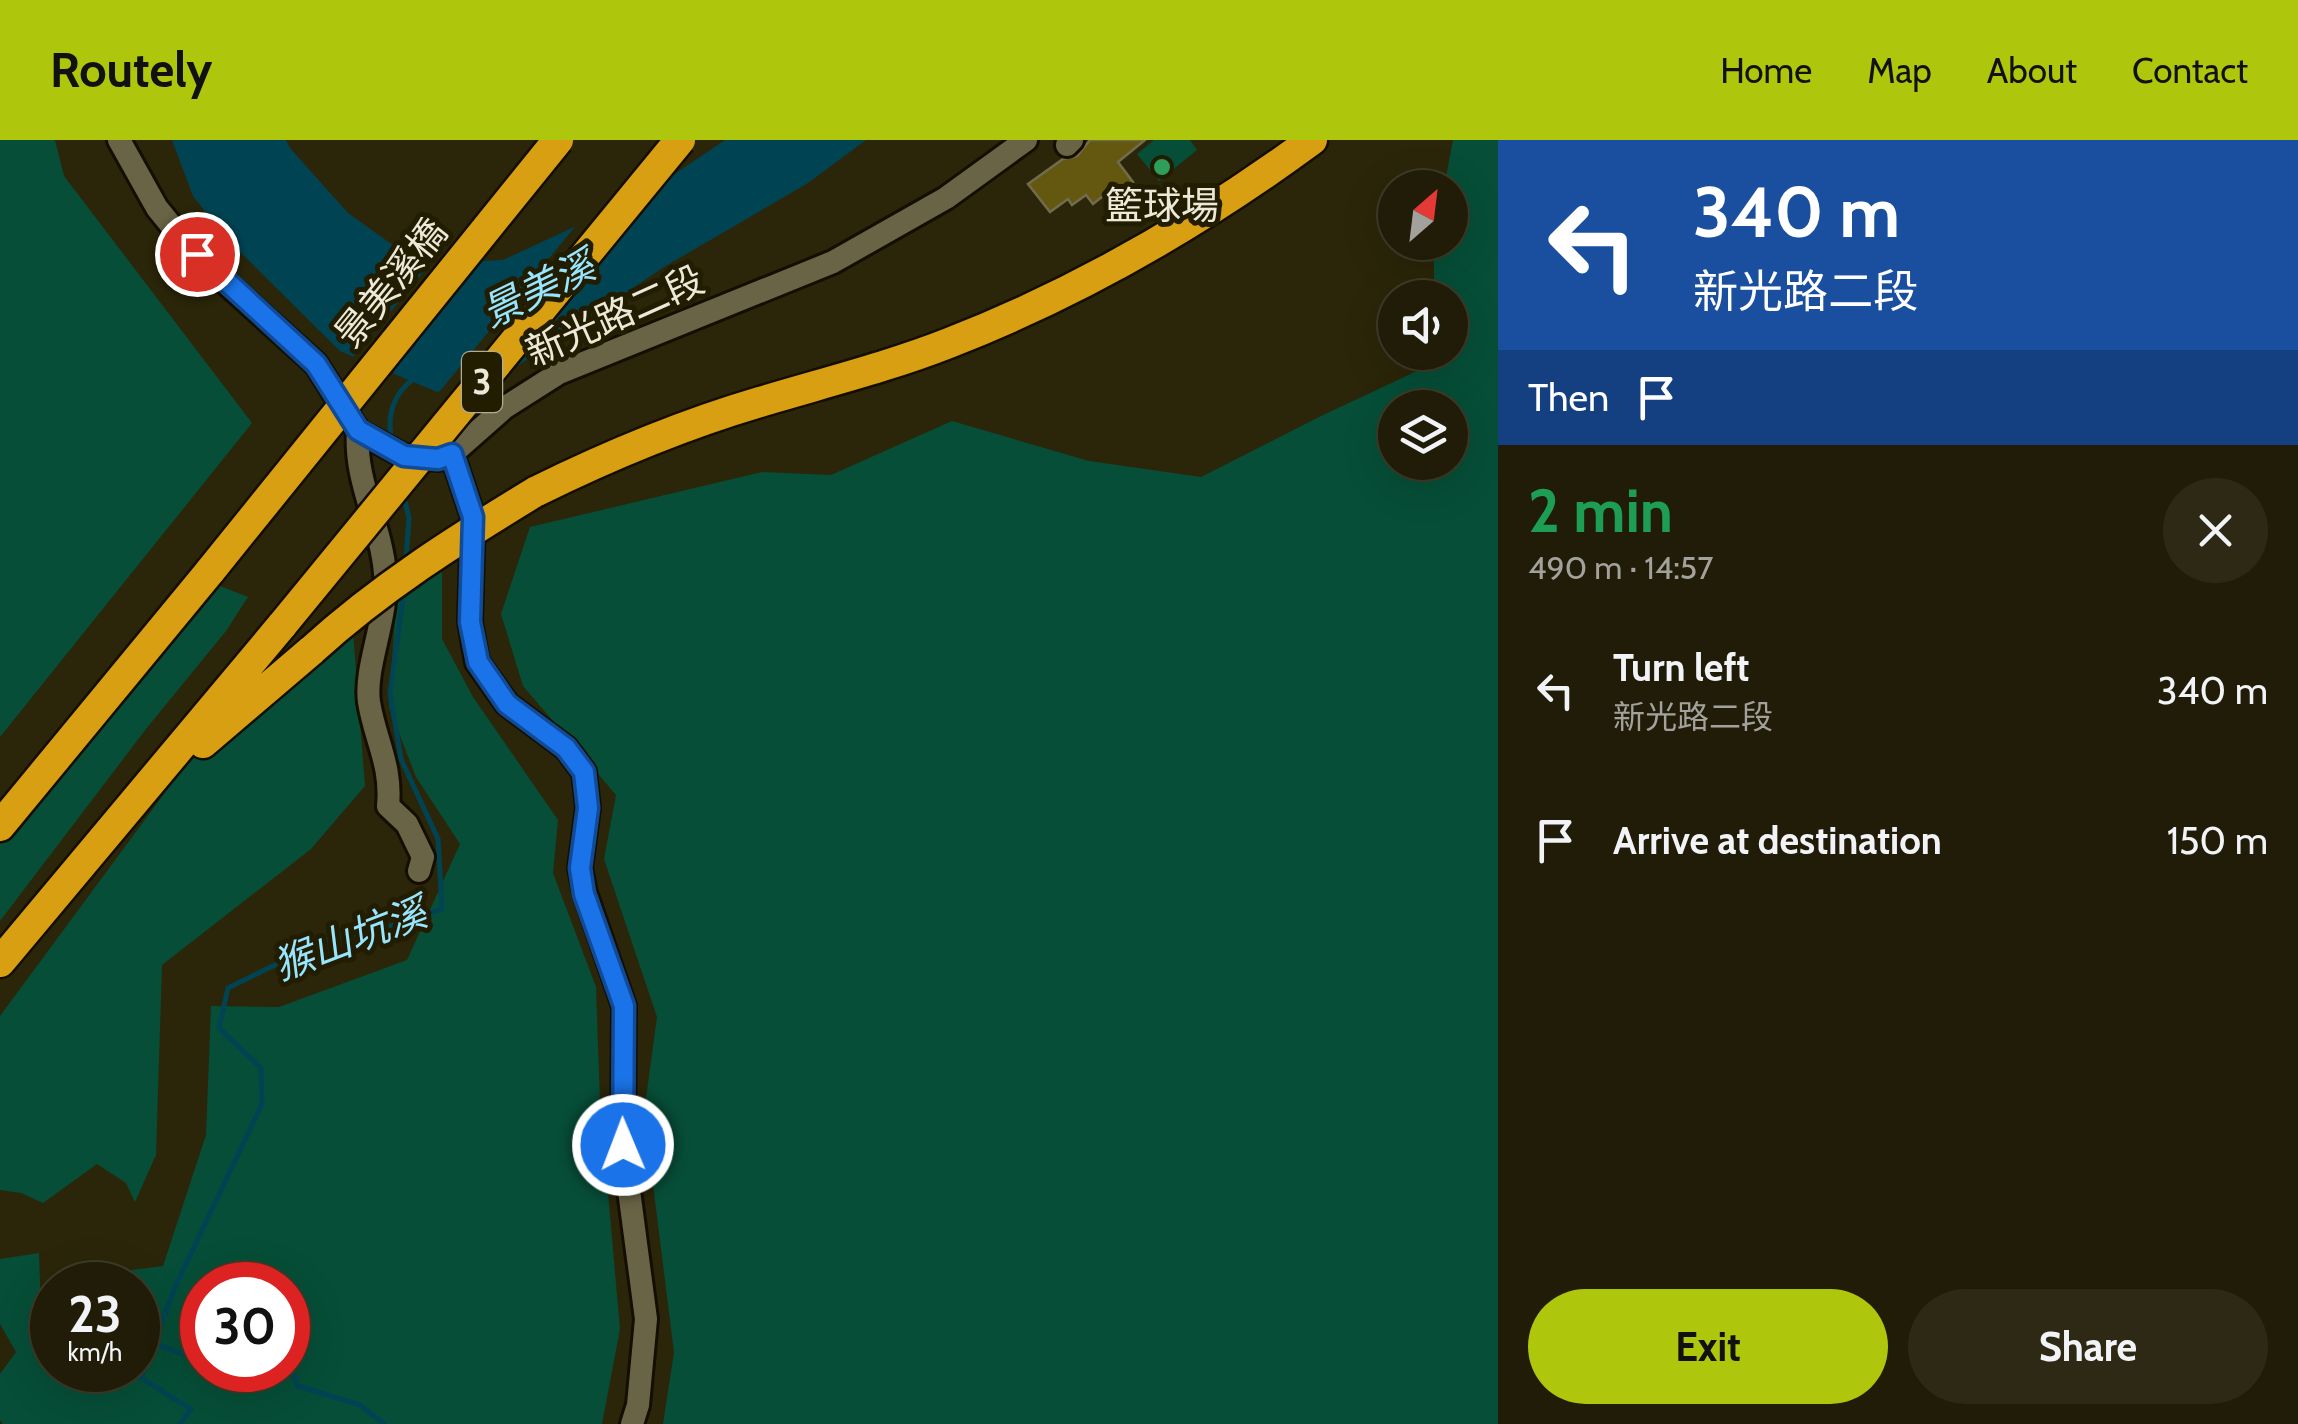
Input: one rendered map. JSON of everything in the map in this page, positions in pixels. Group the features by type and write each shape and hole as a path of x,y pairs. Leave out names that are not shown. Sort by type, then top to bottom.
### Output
{"highway":[{"name":"景美溪橋","path":"0,826 558,140"},
{"name":"3","path":"0,962 680,140"},
{"path":"140,797 371,599 535,492 586,466 696,422 900,360 1010,318 1164,241 1312,140"}],"street":[{"path":"119,140 158,208 180,236 224,282 316,364 366,436 404,456 445,456 473,517 470,622 478,662 507,704 566,748 584,772 588,808 580,868 584,894 624,1006 623,1145 646,1320 638,1405 632,1424"},
{"name":"新光路二段","path":"445,456 504,408 558,373 850,253 946,198 1026,140"},
{"path":"366,436 356,454 386,576 384,620 369,700 391,781 388,806 407,824 423,857 419,871"}],"green space":[{"path":"0,140 55,140 64,176 252,423 0,737"},
{"name":"籃球場","path":"1154,140 1190,140 1197,150 1159,181 1137,154"},
{"path":"1453,140 1498,140 1498,1424 663,1424 674,1352 644,1113 657,1017 604,859 616,795 523,686 501,614 530,527 762,472 831,475 952,421 1089,461 1201,477 1321,416 1419,370 1468,370 1468,280 1434,280 1434,260 1468,260 1468,170 1447,170"},
{"path":"442,549 442,639 473,697 558,820 553,873 596,987 600,1102 620,1329 602,1424 3,1424 0,1374 16,1352 0,1324 0,1259 39,1253 39,1262 30,1262 30,1392 160,1392 160,1266 206,1135 211,1006 279,1007 407,960 460,844 416,777 389,707 398,572"},
{"path":"215,584 248,597 226,631 0,921 0,844"},
{"path":"351,606 365,786 311,849 162,965 156,1155 135,1202 126,1183 97,1164 43,1203 21,1193 0,1190 0,1016 189,760"}],"water":[{"name":"景美溪","path":"172,140 286,140 348,213 419,264 503,260 645,194 725,140 866,140 808,183 664,267 507,373 437,392 340,351 226,238 193,196"}],"pier":[{"path":"642,189 494,382 435,397 583,217"},
{"path":"483,256 385,376 350,361 434,259"}],"building":[{"path":"1090,140 1145,140 1118,162 1133,182 1122,191 1117,185 1093,204 1086,195 1072,205 1068,199 1050,212 1028,184 1063,159 1077,156"}],"waterway":[{"name":"猴山坑溪","path":"392,442 393,406 415,378"},
{"name":"猴山坑溪","path":"404,497 409,518 406,560"},
{"name":"猴山坑溪","path":"180,1424 191,1409 141,1378 175,1287 262,1104 261,1068 219,1028 228,988 326,940 382,929 442,909 438,839 401,759 390,693 404,591"},
{"path":"160,1346 180,1353"},
{"path":"310,1390 360,1405 384,1424"}],"place":[{"name":"籃球場","path":"1162,167"}],"route":[{"path":"197,254 316,364 358,430 404,456 438,459 452,454 473,517 470,622 478,662 507,704 566,748 584,772 588,808 580,868 584,894 624,1006 623,1145"}]}
